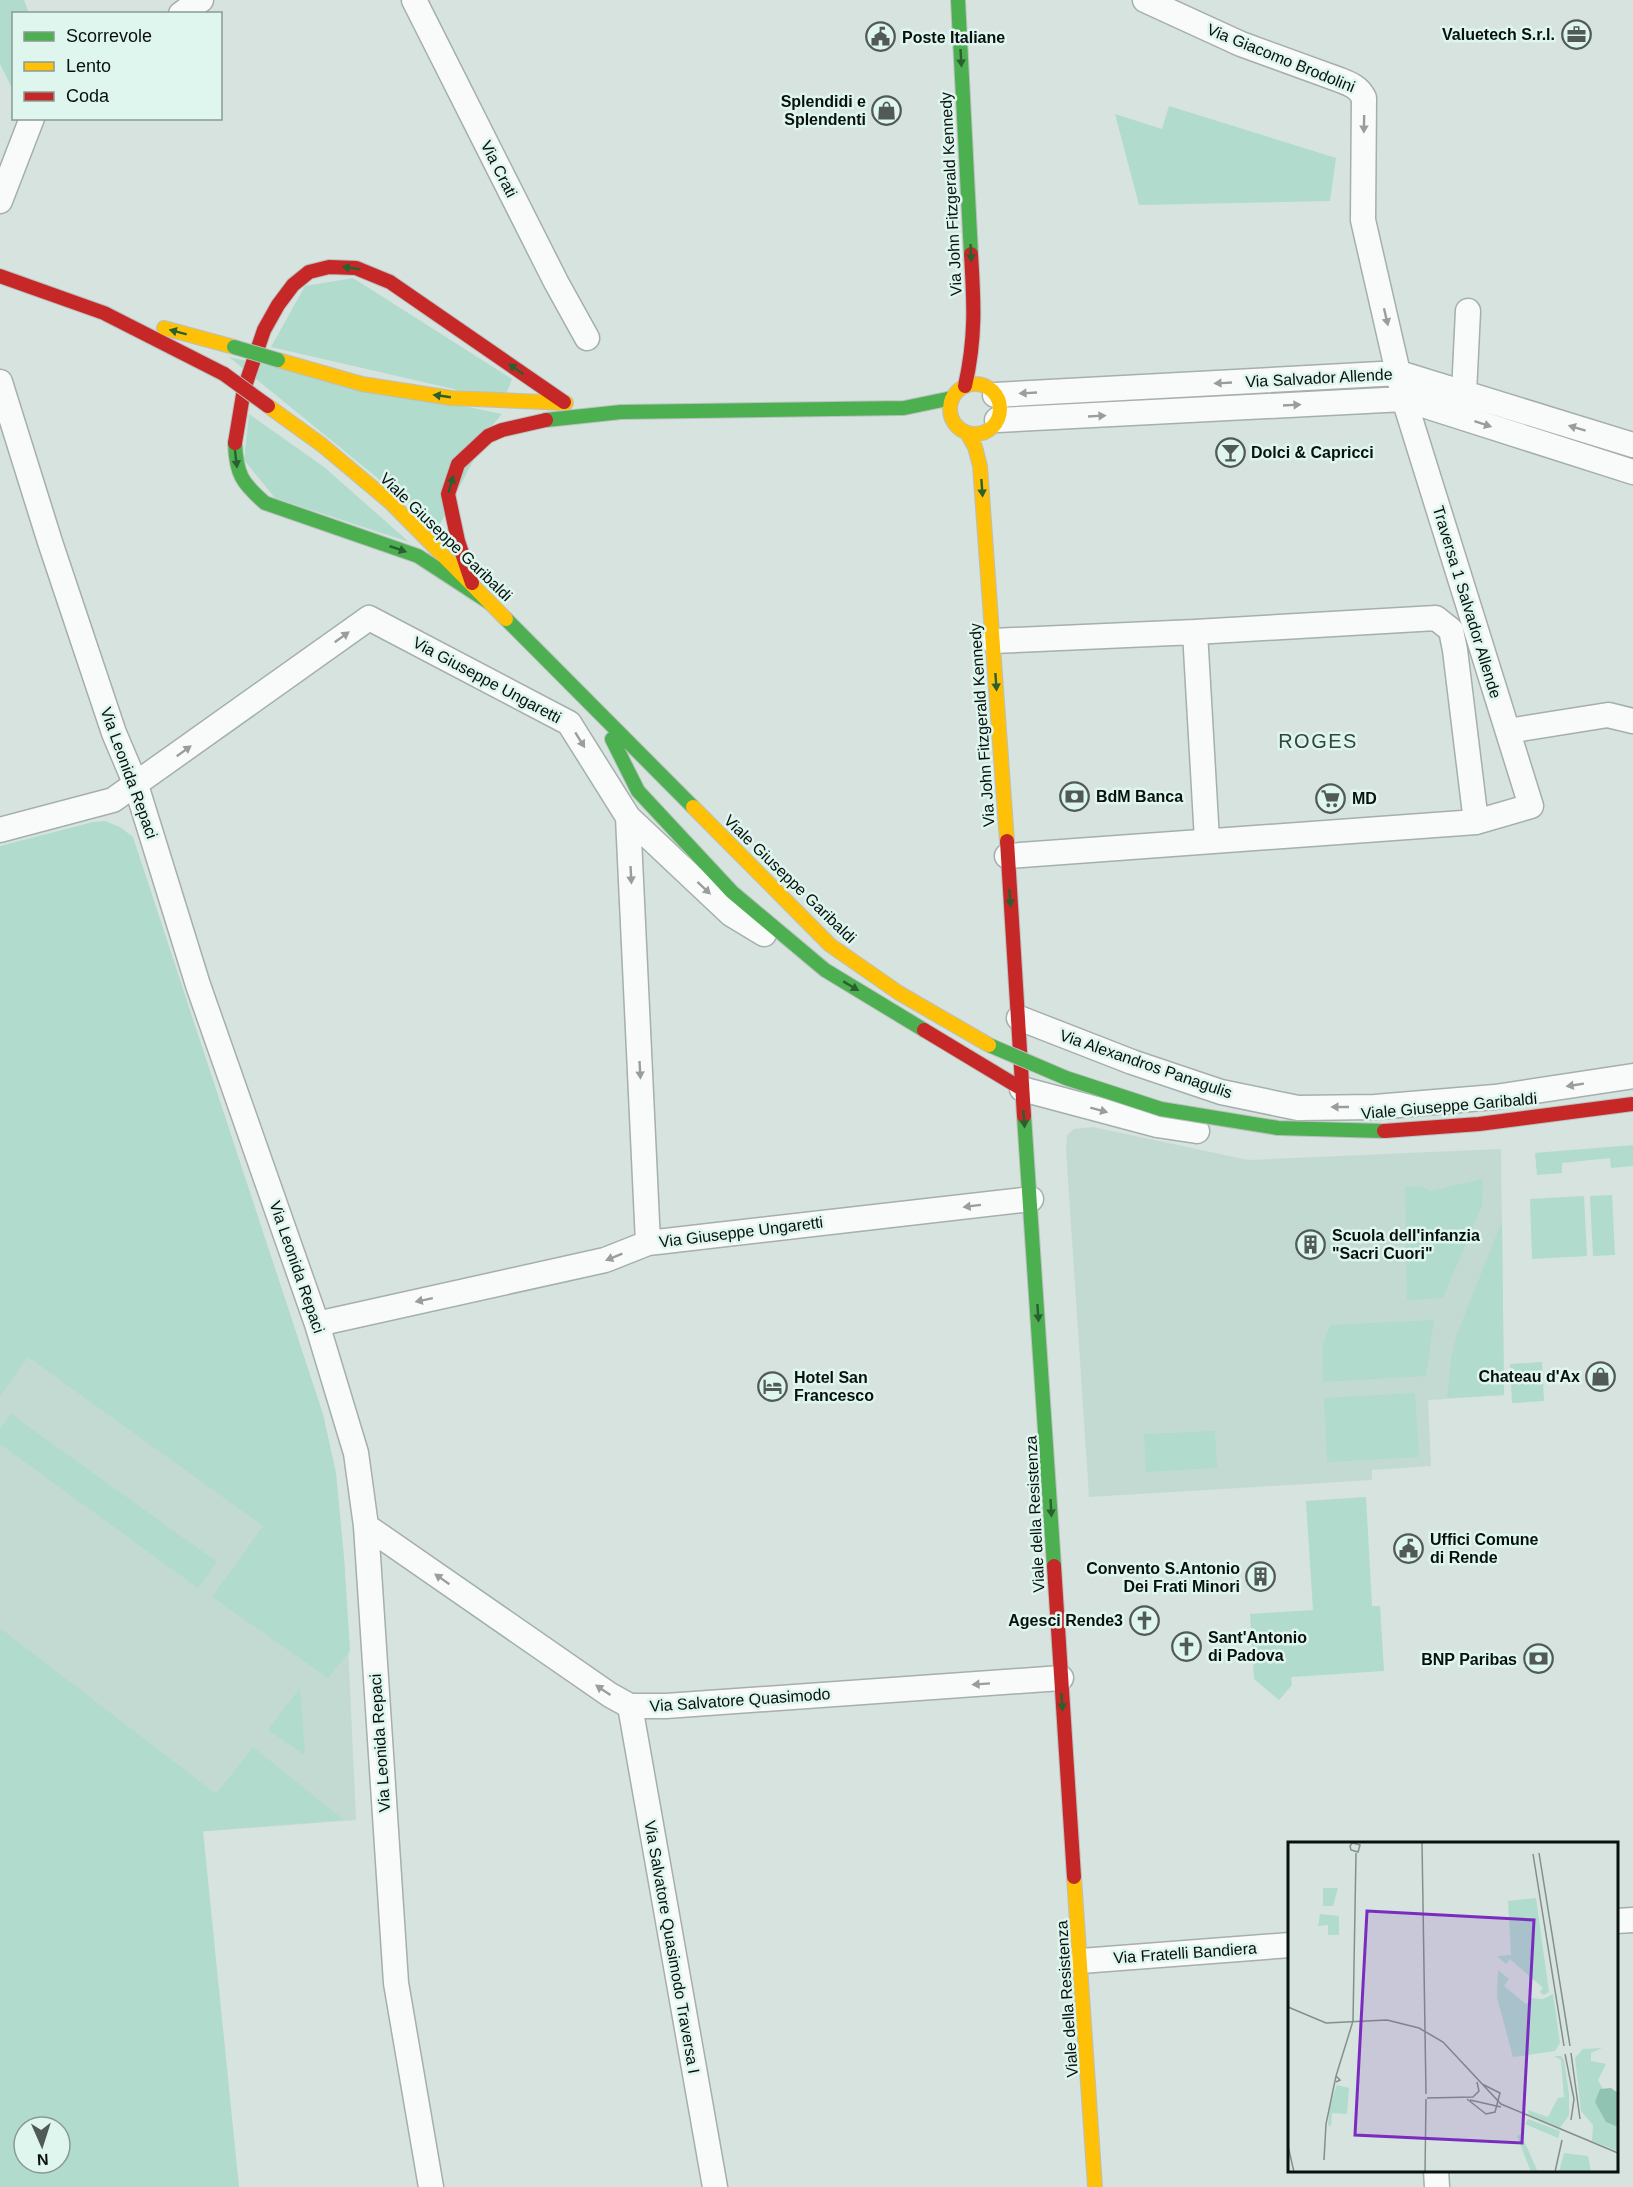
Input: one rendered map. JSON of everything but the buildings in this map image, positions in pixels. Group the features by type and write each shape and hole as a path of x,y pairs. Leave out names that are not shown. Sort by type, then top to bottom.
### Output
{"main road":[{"name":"Via John Fitzgerald Kennedy","path":"958,0 975,322 970,365 964,386"},
{"path":"490,603 418,556 265,503 245,486 236,466 234,450 237,409 263,333 285,295 309,272 320,268 352,267 372,273 424,304 564,402"},
{"path":"1,276 104,313 362,384 451,398 564,402 621,412"},
{"name":"Viale Giuseppe Garibaldi","path":"104,313 224,374 322,445 391,503 830,945 899,993 988,1045 1066,1078 1161,1110 1278,1128 1385,1131 1479,1124 1633,1104"},
{"path":"954,423 950,414 952,398 957,390 964,386 982,385 995,395 1000,412 997,420 984,432 967,433"},
{"path":"472,583 454,526 448,494 456,471 465,455 488,436 502,430 541,421 621,412 904,408 952,398"},
{"name":"Via John Fitzgerald Kennedy","path":"904,408 954,423 967,433 979,456 1019,1018"},
{"path":"599,713 638,791 732,892 825,970 1022,1089"},
{"name":"Viale della Resistenza","path":"1019,1018 1095,2187"}],"street":[{"path":"184,12 201,0"},
{"name":"Via Crati","path":"414,0 586,338"},
{"name":"Via Giacomo Brodolini","path":"1145,0 1241,44 1355,86 1361,92 1364,98 1363,220 1404,399"},
{"path":"0,201 31,120"},
{"path":"1464,393 1468,311"},
{"name":"Via Salvador Allende","path":"995,395 1399,373 1633,445"},
{"name":"Via Leonida Repaci","path":"0,382 50,542 114,733 136,785 198,985 317,1324 356,1453 366,1526 396,1983 431,2187"},
{"name":"Via Salvador Allende","path":"997,420 1404,399 1633,472"},
{"name":"Traversa 1 Salvador Allende","path":"1404,399 1531,806 1476,822"},
{"name":"Via Giuseppe Ungaretti","path":"136,785 369,618 569,723 628,817 731,914 825,970"},
{"path":"993,641 1436,618 1451,630 1455,650 1476,822 1007,856"},
{"path":"1195,632 1207,840"},
{"path":"1508,732 1608,716 1633,721"},
{"path":"0,830 113,800 136,785"},
{"path":"628,817 648,1243"},
{"name":"Via Alexandros Panagulis","path":"1019,1018 1132,1062 1221,1092 1298,1108 1375,1107 1494,1097 1633,1076"},
{"path":"1022,1089 1157,1125 1254,1140 1377,1144 1633,1119"},
{"name":"Via Giuseppe Ungaretti","path":"317,1324 605,1260 648,1243 1030,1199"},
{"name":"Via Salvatore Quasimodo","path":"366,1526 610,1695 630,1706 666,1706 1061,1678"},
{"name":"Via Salvatore Quasimodo Traversa I","path":"630,1706 715,2187"},
{"path":"1618,1921 1633,1920"},
{"name":"Via Fratelli Bandiera","path":"1081,1961 1288,1944"},
{"path":"1436,2172 1437,2187"}],"shaded area":[{"path":"1093,1127 1248,1160 1501,1149 1504,1395 1428,1400 1431,1466 1372,1470 1372,1480 1089,1497 1066,1149 1067,1135 1074,1129"},
{"path":"0,1329 344,1557 356,1820 0,1847"}],"green space":[{"path":"0,0 24,0 29,12 12,12 12,88 0,64"},
{"path":"1169,106 1336,158 1330,201 1139,205 1115,114 1162,129"},
{"path":"353,278 512,379 506,394 458,390 271,347 305,286"},
{"path":"229,357 502,414 491,427 439,526"},
{"path":"249,414 324,467 409,542 275,498 244,460"},
{"path":"105,821 120,827 133,837 323,1414 336,1473 350,1651 328,1678 212,1597 263,1526 28,1357 0,1396 0,846 93,822"},
{"path":"1633,1145 1633,1166 1611,1168 1610,1158 1562,1163 1562,1173 1537,1175 1535,1153"},
{"path":"1483,1179 1482,1206 1443,1298 1407,1300 1405,1187 1422,1186 1430,1191"},
{"path":"1612,1195 1615,1255 1593,1256 1590,1196"},
{"path":"1584,1196 1587,1256 1532,1259 1530,1199"},
{"path":"1502,1221 1504,1395 1447,1398 1451,1358 1457,1334"},
{"path":"1434,1320 1426,1376 1323,1382 1322,1347 1330,1325"},
{"path":"1542,1362 1544,1401 1512,1403 1510,1364"},
{"path":"1415,1393 1419,1457 1327,1462 1324,1398"},
{"path":"11,1414 217,1562 198,1588 0,1444 0,1429"},
{"path":"1215,1431 1217,1468 1146,1472 1144,1434"},
{"path":"1366,1497 1372,1606 1380,1606 1384,1671 1291,1677 1292,1685 1279,1700 1254,1679 1250,1614 1313,1610 1306,1501"},
{"path":"0,1628 216,1794 253,1747 344,1820 203,1831 239,2187 0,2187"},
{"path":"300,1688 305,1754 268,1730"}],"traffic: fast":[{"path":"958,0 971,254"},
{"path":"234,347 278,360"},
{"path":"546,420 621,412 904,408 952,398"},
{"path":"235,443 237,463 242,477 251,490 265,503 418,556 490,603"},
{"path":"506,619 693,807"},
{"path":"612,739 638,791 732,892 825,970 924,1030"},
{"path":"989,1045 1066,1078 1161,1109 1278,1128 1384,1131"},
{"path":"1024,1116 1054,1566"}],"traffic: slow":[{"path":"164,328 234,347"},
{"path":"278,360 362,384 451,398 566,403"},
{"path":"975,384 989,388 996,395 1000,409 996,423 989,430 975,434 961,430 954,423 950,409 954,395 961,388 975,384"},
{"path":"268,406 322,445 391,503 506,619"},
{"path":"967,433 975,447 980,466 1007,841"},
{"path":"693,807 830,945 899,993 989,1045"},
{"path":"1074,1877 1095,2187"}],"traffic: jam":[{"path":"965,386 969,369 973,320 971,254"},
{"path":"235,443 244,389 264,330 293,285 309,272 329,267 356,268 390,282 564,402"},
{"path":"0,276 104,313 224,374"},
{"path":"224,374 268,406"},
{"path":"472,583 458,541 448,494 458,464 488,436 502,430 546,420"},
{"path":"1007,841 1024,1116"},
{"path":"924,1030 1022,1089"},
{"path":"1384,1131 1479,1124 1633,1104"},
{"path":"1054,1566 1074,1877"}],"place":[{"name":"Valuetech S.r.l.","path":"1576,34"},
{"name":"Poste Italiane","path":"881,37"},
{"name":"Splendidi e Splendenti","path":"887,110"},
{"name":"Dolci & Capricci","path":"1230,452"},
{"name":"BdM Banca","path":"1075,796"},
{"name":"MD","path":"1331,798"},
{"name":"Scuola dell'infanzia \"Sacri Cuori\"","path":"1311,1244"},
{"name":"Chateau d'Ax","path":"1601,1376"},
{"name":"Hotel San Francesco","path":"773,1386"},
{"name":"Uffici Comune di Rende","path":"1409,1548"},
{"name":"Convento S.Antonio Dei Frati Minori","path":"1261,1577"},
{"name":"Agesci Rende3","path":"1144,1620"},
{"name":"Sant'Antonio di Padova","path":"1187,1646"},
{"name":"BNP Paribas","path":"1538,1659"}],"district":[{"name":"ROGES","path":"1318,741"}]}
